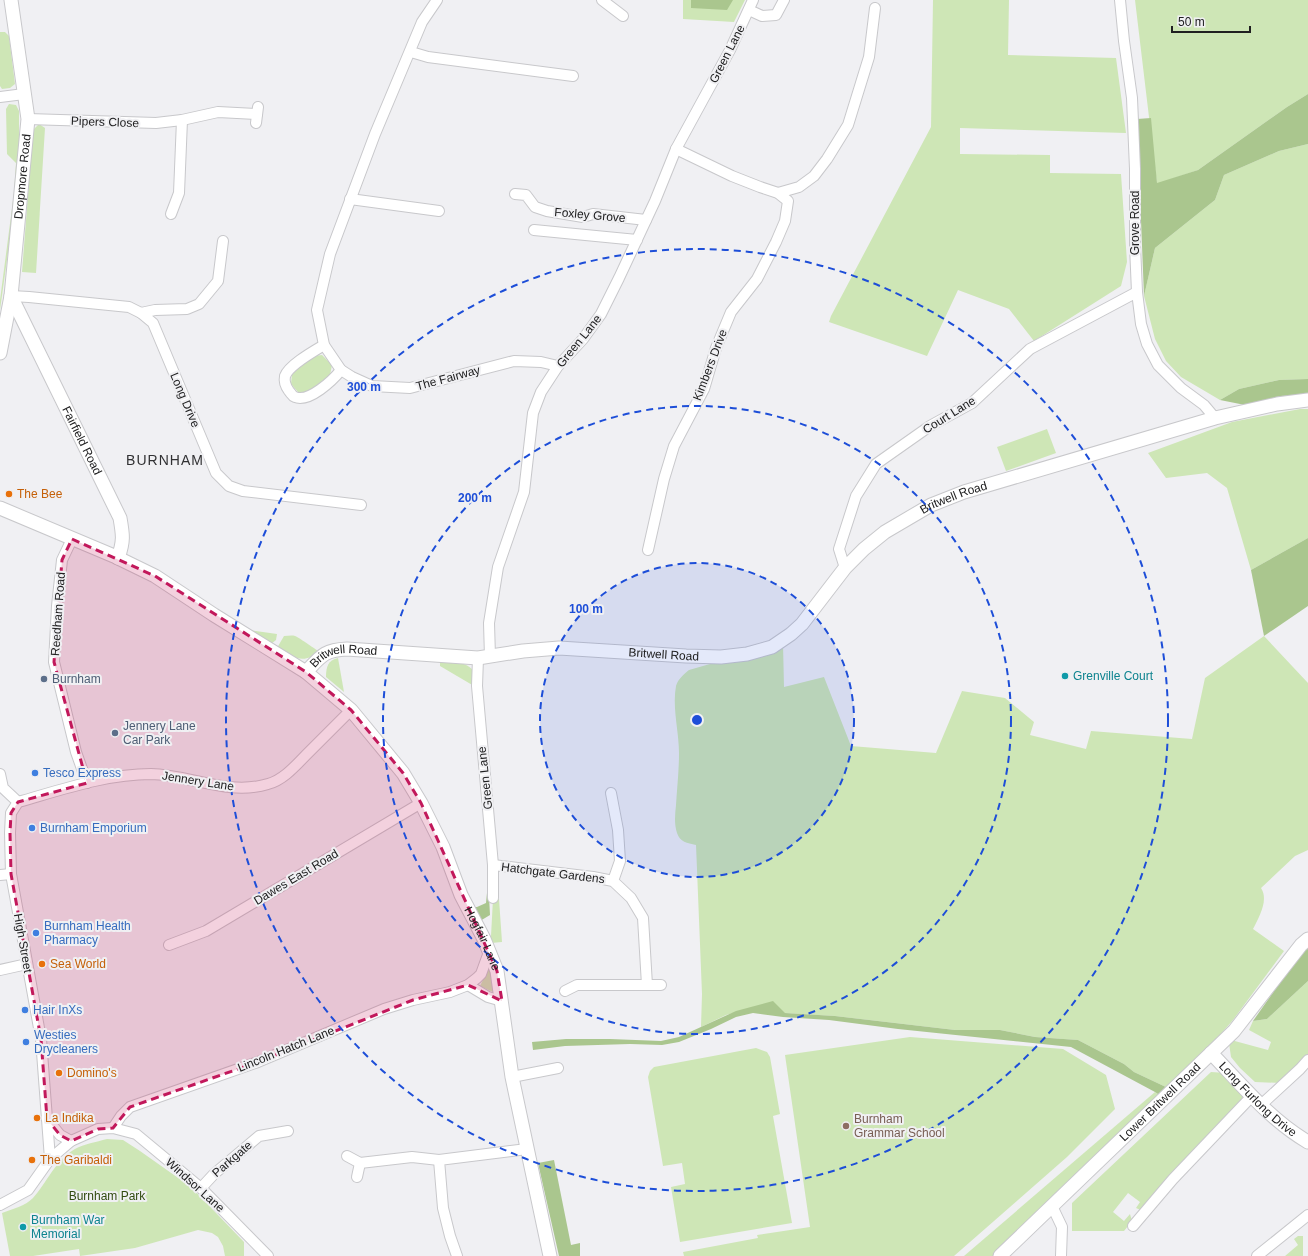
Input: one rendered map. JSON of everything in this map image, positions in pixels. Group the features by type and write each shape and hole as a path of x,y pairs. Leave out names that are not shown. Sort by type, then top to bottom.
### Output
{"street":[{"name":"Dropmore Road","path":"0,353 10,296 28,119 11,0"},
{"name":"The Fairway","path":"437,0 422,22 411,52 375,134 330,254 317,310 324,345 341,370 372,386 410,388 514,361 541,362 558,366"},
{"path":"602,0 623,16"},
{"path":"751,5 762,16 776,15 784,0"},
{"name":"Grove Road","path":"1120,0 1132,98 1137,292 1141,324 1146,344 1158,365 1181,388 1204,405 1215,418"},
{"name":"Green Lane","path":"493,898 493,865 477,694 498,567 524,492 533,413 541,392 558,366 583,339 601,314 637,240 676,149 730,50 751,5"},
{"path":"676,149 732,176 778,193 799,186 814,176 827,159 848,125 869,57 875,8"},
{"path":"411,52 428,57 573,76"},
{"path":"0,97 24,94"},
{"name":"Pipers Close","path":"28,119 156,123 182,120 218,112 257,115"},
{"path":"171,214 179,193 182,120"},
{"name":"Kimbers Drive","path":"648,550 664,479 674,446 704,389 716,348 731,312 757,279 785,221 788,201 778,193"},
{"name":"Foxley Grove","path":"515,194 526,195 535,207 546,211 583,217 593,214 646,220"},
{"path":"350,199 439,211"},
{"path":"534,230 637,240"},
{"path":"142,313 155,310 187,309 199,304 218,281 223,241"},
{"name":"Court Lane","path":"845,568 839,549 856,496 876,464 930,426 972,403 1030,349 1137,292"},
{"name":"Long Drive","path":"10,296 129,307 142,313 153,323 216,473 229,486 243,491 361,505"},
{"name":"Fairfield Road","path":"10,296 120,518 122,544 118,558"},
{"path":"6,325 17,323 24,326"},
{"path":"324,345 291,368 285,376 286,387 293,396 300,398 309,396 334,379 341,370"},
{"name":"Britwell Road","path":"0,508 118,558 155,576 214,616 306,672 320,657 332,650 340,649 484,657 523,651 560,648 721,657 747,654 772,647 791,634 802,624 845,568 864,549 885,532 931,505 964,492 1215,418 1277,404 1308,400"},
{"name":"Reedham Road","path":"72,538 62,560 56,618 54,662 76,752 87,783"},
{"name":"Hogfair Lane","path":"306,672 351,710 403,773 421,803 443,846 461,894 484,939 498,976 512,1077 526,1149 550,1256"},
{"name":"Jennery Lane","path":"18,802 87,783 132,775 152,774 176,776 215,786 247,788 270,784 287,773 351,710"},
{"path":"0,774 3,788 18,802"},
{"name":"Hatchgate Gardens","path":"611,793 618,830 620,861 613,881"},
{"name":"High Street","path":"18,802 11,813 11,874 41,1039 50,1158"},
{"name":"Dawes East Road","path":"169,945 206,931 421,803"},
{"name":"Hatchgate Gardens","path":"493,865 593,877 613,881 631,898 643,918 647,984"},
{"path":"0,875 11,874"},
{"name":"Lower Britwell Road","path":"1000,1256 1234,1032 1308,939"},
{"name":"Lincoln Hatch Lane","path":"113,1128 121,1116 130,1107 258,1062 384,1009 450,992 468,985 481,974 489,952"},
{"path":"0,970 27,964"},
{"path":"565,991 577,984 661,984"},
{"path":"468,985 488,998 502,1002"},
{"name":"Long Furlong Drive","path":"1211,1053 1257,1101 1292,1132 1308,1142"},
{"path":"1133,1226 1173,1179 1257,1101 1300,1069 1308,1060"},
{"path":"512,1077 558,1068"},
{"path":"47,1119 60,1135 71,1141"},
{"path":"0,1205 28,1190 50,1158 71,1141 98,1129 113,1128"},
{"name":"Windsor Lane","path":"113,1128 136,1134 201,1188 268,1256"},
{"name":"Parkgate","path":"201,1188 214,1174 259,1136 288,1131"},
{"path":"347,1156 360,1163 412,1157 439,1160 526,1149"},
{"path":"439,1160 443,1208 450,1236 458,1256"},
{"path":"357,1177 360,1163"},
{"path":"1052,1206 1062,1227 1061,1256"},
{"path":"1257,1256 1308,1215"}],"highlighted area":[{"path":"72,539 155,576 306,672 351,710 403,773 421,803 497,971 502,1001 468,985 413,1000 258,1062 130,1107 113,1128 98,1129 71,1141 60,1135 47,1119 41,1039 11,874 10,833 11,813 18,802 87,783 54,662 62,560"}],"green space":[{"path":"683,0 745,0 734,22 683,19"},
{"path":"691,0 733,0 727,10 691,8"},
{"path":"933,0 1009,0 1008,55 1116,58 1126,133 960,128 960,154 1050,155 1050,173 1121,174 1127,262 1121,286 1034,341 1009,309 958,290 927,356 829,322 931,127"},
{"path":"1135,0 1308,0 1308,94 1287,107 1198,170 1157,184"},
{"path":"0,32 5,32 9,36 15,84 10,88 2,89 0,86"},
{"path":"1308,94 1308,144 1279,151 1224,175 1215,200 1155,248 1144,296 1137,119 1151,118 1157,183 1198,170 1287,107"},
{"path":"9,104 16,105 19,111 19,166 0,310 14,193 16,163 7,154 6,109"},
{"path":"39,124 45,128 36,273 22,272 33,130"},
{"path":"1308,144 1308,379 1279,380 1239,389 1220,400 1181,377 1166,361 1155,339 1144,296 1155,248 1215,200 1224,175 1279,151"},
{"path":"322,355 332,365 330,375 308,392 298,392 291,384 292,374 313,356"},
{"path":"1308,379 1308,395 1281,396 1245,405 1220,400 1239,389 1279,380"},
{"path":"1300,409 1308,409 1308,538 1251,570 1227,488 1207,473 1166,478 1148,453 1232,422"},
{"path":"1047,429 1056,453 1006,471 997,447"},
{"path":"1308,538 1308,606 1264,636 1251,570"},
{"path":"249,630 277,634 276,640 271,644"},
{"path":"284,636 295,636 318,651 313,656 303,659 287,654 277,648"},
{"path":"1264,636 1308,683 1308,850 1295,856 1261,888 1264,903 1253,929 1284,951 1233,1020 1193,1066 1168,1088 1134,1072 1124,1064 1078,1040 1035,1037 1000,1030 955,1030 835,1016 784,1013 773,1002 726,1015 701,1027 702,994 696,845 687,843 678,836 675,823 679,753 675,694 678,681 689,670 783,643 784,687 824,677 851,746 936,753 962,691 1005,698 1034,722 1030,735 1086,749 1091,731 1192,739 1205,678"},
{"path":"338,658 344,692 326,677 328,664 332,660"},
{"path":"440,662 461,663 470,667 475,677 474,686 440,666"},
{"path":"487,893 489,896 490,915 480,921 474,907 486,903"},
{"path":"493,899 499,899 502,942 491,943 489,939 491,936"},
{"path":"1308,946 1308,981 1267,1019 1253,1021 1303,950"},
{"path":"490,969 495,993 480,986 488,970"},
{"path":"1308,981 1308,1056 1281,1083 1255,1082 1231,1057 1229,1043 1231,1040 1268,1050 1271,1042 1249,1030 1253,1021 1267,1019"},
{"path":"773,1001 785,1013 835,1016 955,1030 1000,1030 1035,1037 1078,1040 1124,1064 1134,1072 1168,1088 1164,1098 1071,1047 753,1013 736,1017 679,1042 662,1045 630,1044 565,1046 533,1050 532,1042 566,1039 661,1041 679,1037 736,1011"},
{"path":"910,1037 1063,1049 1106,1075 1115,1109 1067,1157 954,1256 684,1256 683,1252 758,1238 757,1235 810,1227 785,1055"},
{"path":"756,1048 767,1052 770,1057 780,1114 773,1116 792,1223 680,1242 671,1187 685,1184 682,1163 663,1166 648,1077 650,1071 654,1067"},
{"path":"1211,1072 1226,1073 1243,1092 1241,1103 1143,1211 1136,1208 1140,1202 1128,1193 1113,1212 1124,1221 1130,1214 1132,1221 1124,1231 1072,1231 1072,1203"},
{"path":"1155,1092 1164,1098 993,1256 964,1256"},
{"name":"Burnham Park","path":"107,1139 123,1140 191,1187 244,1242 244,1256 225,1256 223,1246 218,1237 212,1233 198,1230 135,1248 80,1256 79,1249 33,1256 10,1256 2,1213 15,1209 30,1201 62,1159 75,1149 90,1143"},
{"path":"554,1160 571,1245 580,1243 580,1256 559,1256 538,1163"},
{"path":"1298,1236 1303,1236 1303,1256 1285,1256 1298,1245 1294,1239"}],"place":[{"name":"The Bee","path":"9,494"},
{"name":"Grenville Court","path":"1065,676"},
{"name":"Burnham","path":"44,679"},
{"name":"Jennery Lane Car Park","path":"115,733"},
{"name":"Tesco Express","path":"35,773"},
{"name":"Burnham Emporium","path":"32,828"},
{"name":"Burnham Health Pharmacy","path":"36,933"},
{"name":"Sea World","path":"42,964"},
{"name":"Hair InXs","path":"25,1010"},
{"name":"Westies Drycleaners","path":"26,1042"},
{"name":"Domino's","path":"59,1073"},
{"name":"La Indika","path":"37,1118"},
{"name":"Burnham Grammar School","path":"846,1126"},
{"name":"The Garibaldi","path":"32,1160"},
{"name":"Burnham War Memorial","path":"23,1227"}],"district":[{"name":"BURNHAM","path":"165,460"}]}
